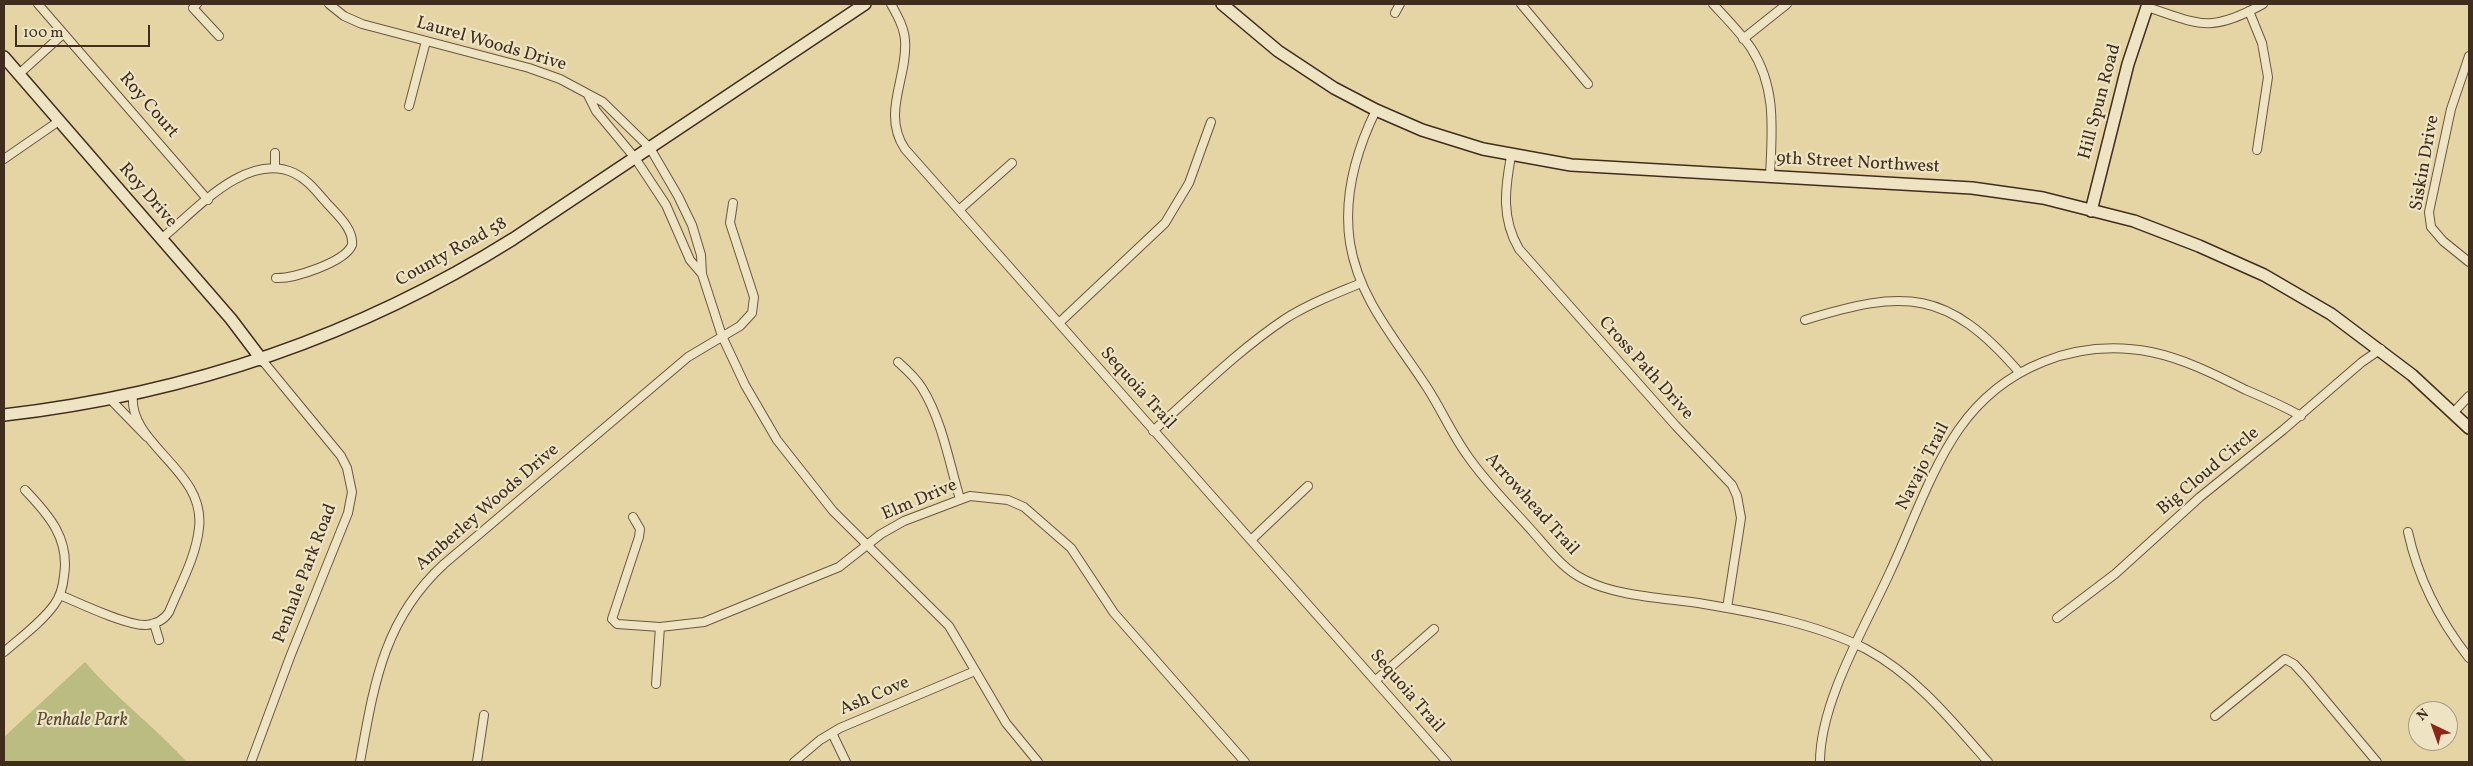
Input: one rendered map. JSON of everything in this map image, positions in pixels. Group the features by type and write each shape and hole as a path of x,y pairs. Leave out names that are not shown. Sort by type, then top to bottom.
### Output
{"street":[{"name":"Roy Court","path":"38,4 208,200"},
{"path":"197,4 193,8 219,36"},
{"name":"Laurel Woods Drive","path":"329,4 354,21 547,74 603,102 650,148 689,219 701,254 702,274"},
{"name":"County Road 58","path":"4,415 133,395 209,376 262,360 370,316 455,274 507,243 865,4"},
{"name":"Sequoia Trail","path":"891,4 900,22 905,40 904,57 894,112 897,135 910,156 1447,762"},
{"name":"9th Street Northwest","path":"1222,4 1290,60 1334,88 1376,110 1436,135 1511,156 1571,165 1972,188 2043,198 2134,221 2199,246 2264,276 2331,314 2381,350 2469,428"},
{"path":"1395,13 1400,4"},
{"path":"1521,4 1588,84"},
{"path":"1713,4 1744,39 1762,72 1772,106 1770,176"},
{"path":"1744,39 1787,4"},
{"path":"2148,5 2193,22 2207,24 2221,23 2263,4"},
{"name":"Hill Spun Road","path":"2091,211 2128,64 2148,5"},
{"path":"2249,11 2262,43 2268,77 2257,150"},
{"path":"19,74 64,34"},
{"path":"409,106 426,41"},
{"name":"Siskin Drive","path":"2469,56 2451,109 2429,212 2431,227 2443,241 2469,262"},
{"name":"Roy Drive","path":"4,57 231,319 262,360"},
{"path":"588,95 596,111 634,158 666,206 690,260 702,274 722,336 745,385 777,440 818,494 866,546 950,626 1006,723 1038,762"},
{"name":"Arrowhead Trail","path":"1376,110 1355,163 1350,188 1348,230 1352,255 1361,283 1381,321 1431,393 1466,454 1478,471 1564,565 1584,580 1600,586 1727,608 1820,630 1856,645 1873,653 1925,693 1988,762"},
{"path":"4,159 59,121"},
{"path":"1058,324 1165,223 1189,183 1211,122"},
{"path":"275,153 275,168"},
{"name":"Cross Path Drive","path":"1511,156 1504,205 1511,233 1519,249 1676,426 1725,476 1736,491 1741,518 1727,608"},
{"path":"959,210 1012,163"},
{"path":"161,239 236,177 250,171 275,168 293,173 311,186 346,225 353,241 351,249 341,257 296,277 276,278"},
{"name":"Amberley Woods Drive","path":"360,762 384,650 398,621 419,588 451,558 688,357 740,326 752,313 754,297 730,223 733,202"},
{"path":"1154,431 1234,358 1267,332 1306,308 1361,283"},
{"path":"1804,320 1863,303 1893,300 1916,301 1935,306 1975,328 2000,350 2019,372"},
{"name":"Navajo Trail","path":"1820,762 1822,738 1827,715 1856,645 1950,442 1977,406 2019,372 2052,358 2080,351 2098,349 2136,350 2166,356 2201,368 2301,416"},
{"name":"Big Cloud Circle","path":"2057,618 2115,574 2200,497 2301,416 2362,362 2381,350"},
{"name":"Penhale Park Road","path":"252,762 290,657 348,513 352,492 347,468 341,456 262,360"},
{"path":"898,362 916,380 928,398 940,430 960,499"},
{"path":"60,595 135,623 154,623 166,617 169,612 193,553 199,521 196,500 191,488 149,438 134,410 133,395"},
{"path":"2453,413 2469,396"},
{"path":"110,399 139,431 149,438"},
{"path":"1251,540 1308,486"},
{"path":"4,652 50,611 60,595 65,568 63,542 51,519 25,490"},
{"name":"Elm Drive","path":"633,516 640,529 640,537 612,614 612,619 617,624 660,627 693,625 712,620 839,567 895,525 960,499 982,496 1008,500 1024,507 1051,529 1079,558 1108,606 1245,762"},
{"path":"2408,532 2426,590 2453,637 2469,658"},
{"path":"154,623 159,640"},
{"path":"656,684 660,627"},
{"path":"1376,680 1434,629"},
{"path":"2215,716 2285,659 2300,670 2377,762"},
{"name":"Ash Cove","path":"794,762 832,733 975,671"},
{"path":"477,762 484,714"},
{"path":"832,733 846,762"}],"green space":[{"name":"Penhale Park","path":"85,662 187,762 4,762 4,737"}]}
